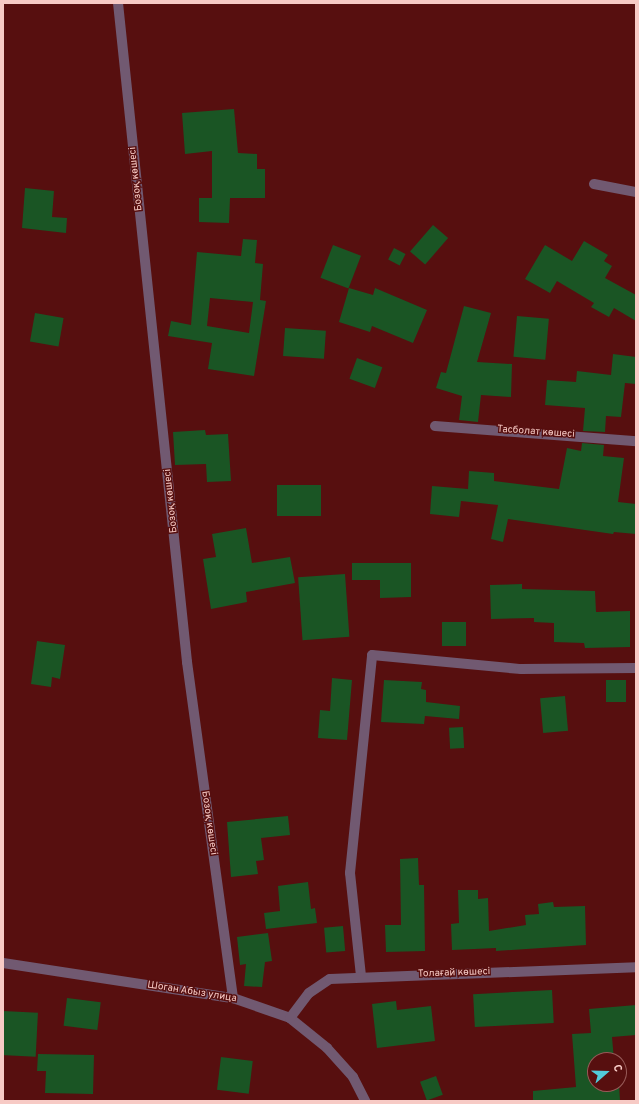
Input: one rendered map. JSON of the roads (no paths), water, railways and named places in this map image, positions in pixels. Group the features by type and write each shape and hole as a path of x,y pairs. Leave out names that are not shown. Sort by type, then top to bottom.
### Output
{"street":[{"name":"Бозоқ көшесі","path":"118,3 187,662 233,998"},
{"path":"594,184 636,192"},
{"name":"Тасболат көшесі","path":"435,426 636,442"},
{"path":"361,976 350,873 372,655 521,669 636,668"},
{"name":"Шоган Абыз улица","path":"3,963 233,998 290,1018 327,1048 353,1077 365,1101"},
{"name":"Толағай көшесі","path":"290,1018 309,993 330,979 361,976 636,966"}]}
